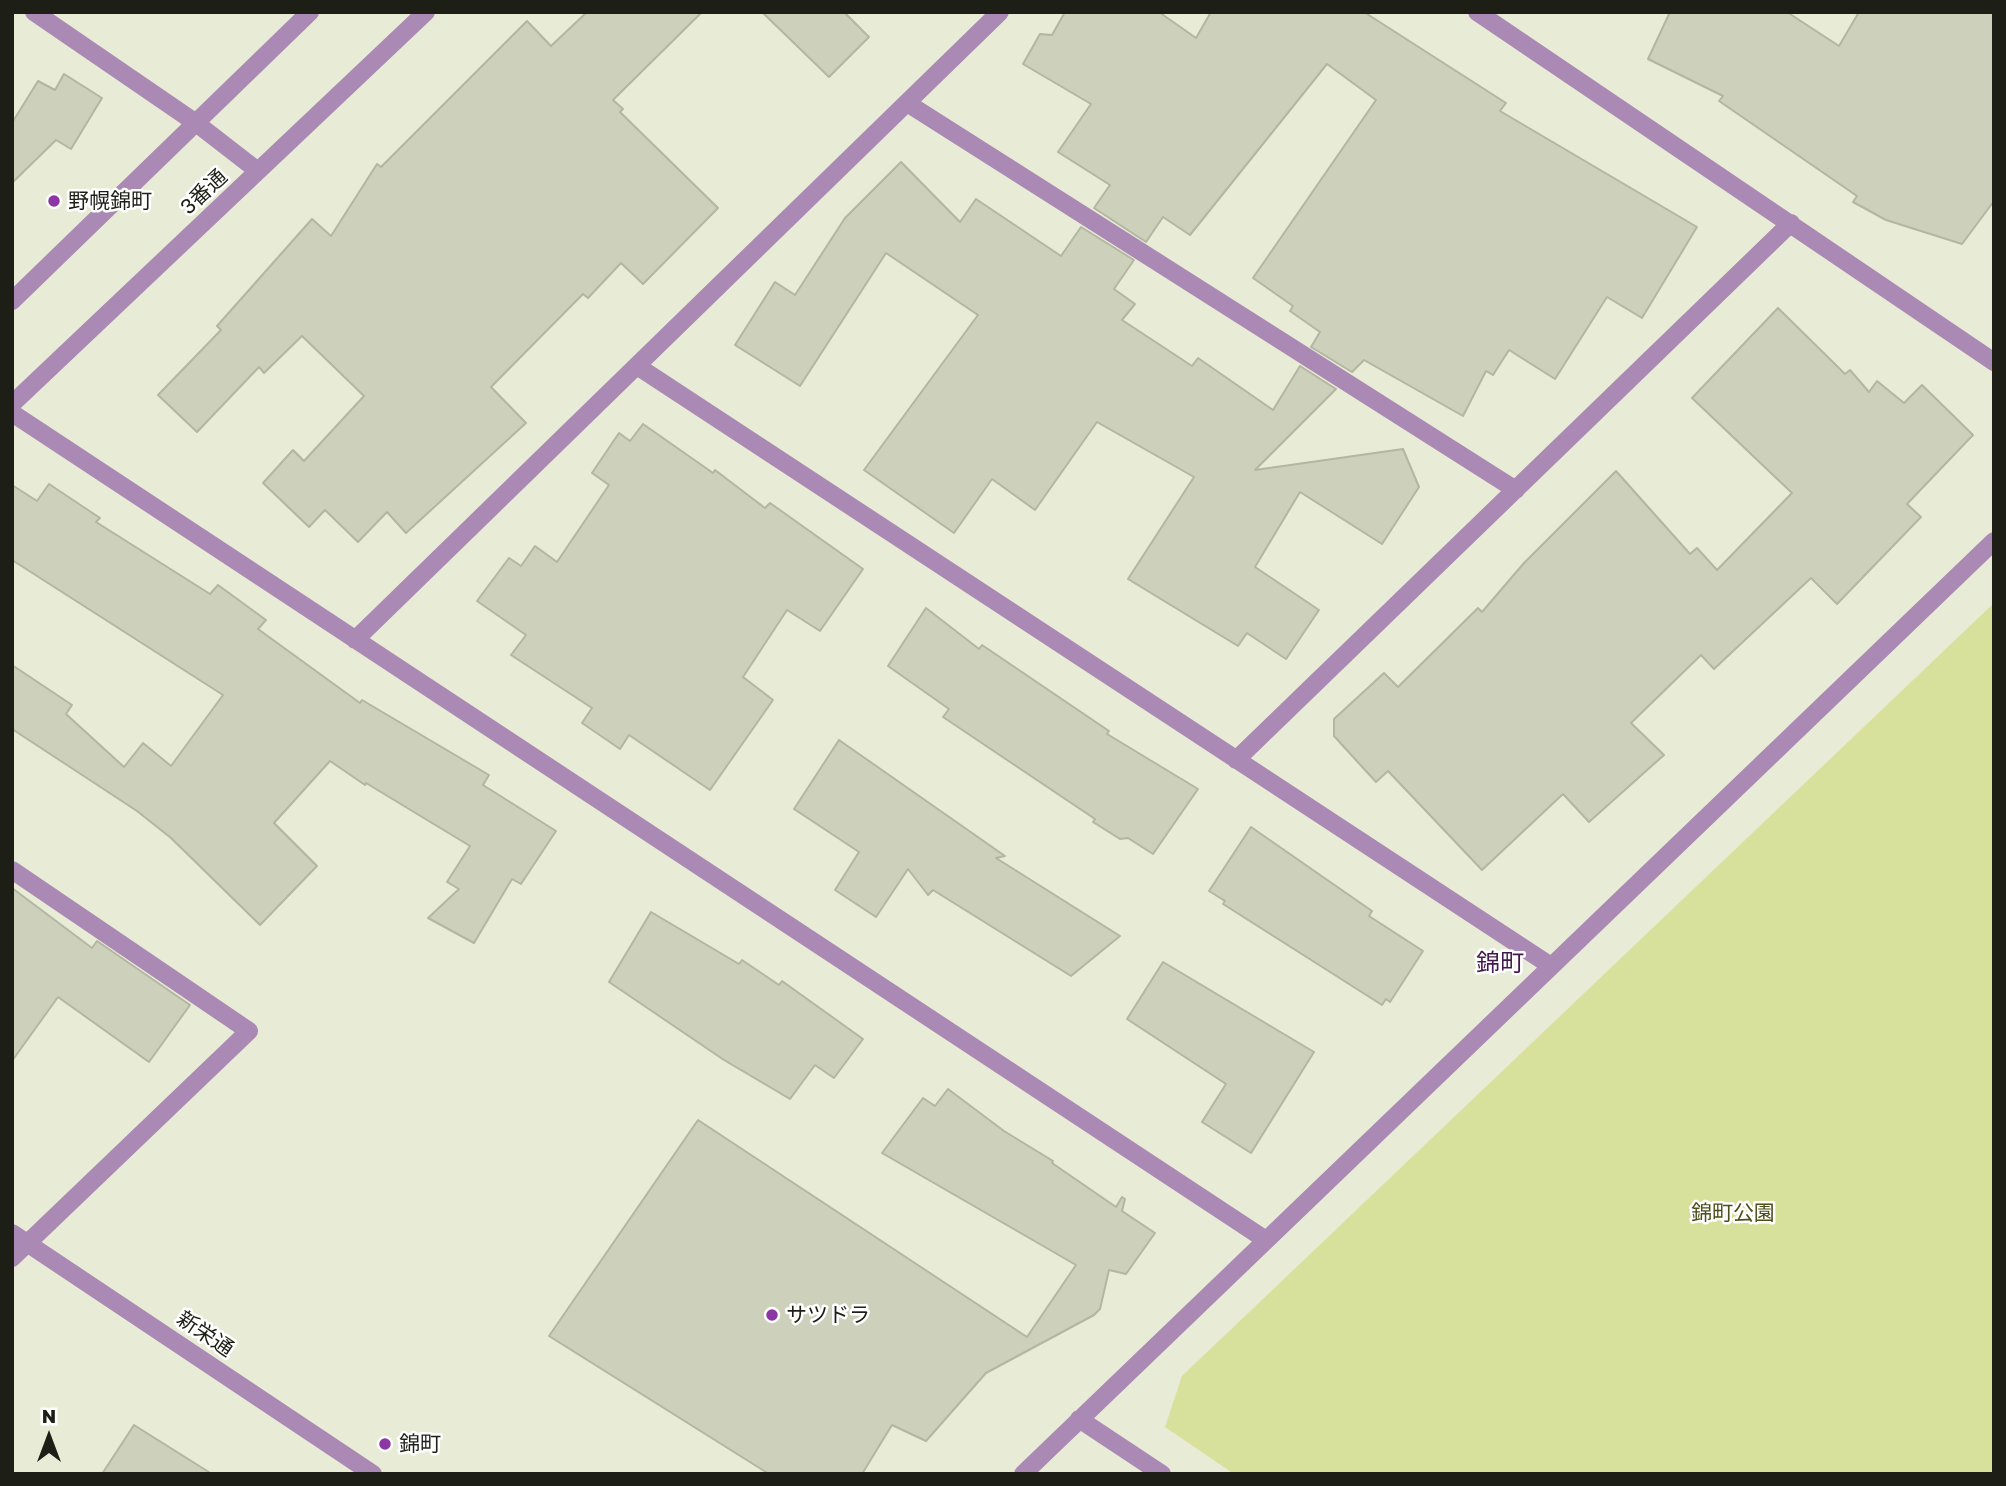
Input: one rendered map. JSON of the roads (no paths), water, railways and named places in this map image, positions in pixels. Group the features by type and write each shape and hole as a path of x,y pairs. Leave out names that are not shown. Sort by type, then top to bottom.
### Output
{"street":[{"path":"34,12 196,123 258,171"},
{"path":"12,301 310,12"},
{"name":"3番通","path":"12,404 426,12"},
{"path":"355,640 1000,12"},
{"path":"1477,12 1994,362"},
{"path":"907,103 1516,490"},
{"path":"1236,760 1790,223"},
{"path":"637,366 1551,966"},
{"path":"12,413 1266,1240"},
{"path":"1023,1474 1994,541"},
{"path":"12,870 249,1031 20,1238 12,1258"},
{"name":"新栄通","path":"20,1238 373,1474"},
{"path":"1079,1419 1162,1474"}],"place":[{"name":"野幌錦町","path":"54,201"},
{"name":"サツドラ","path":"772,1315"},
{"name":"錦町","path":"385,1444"}],"district":[{"name":"錦町","path":"1500,963"}],"park label":[{"name":"錦町公園","path":"1733,1213"}]}
